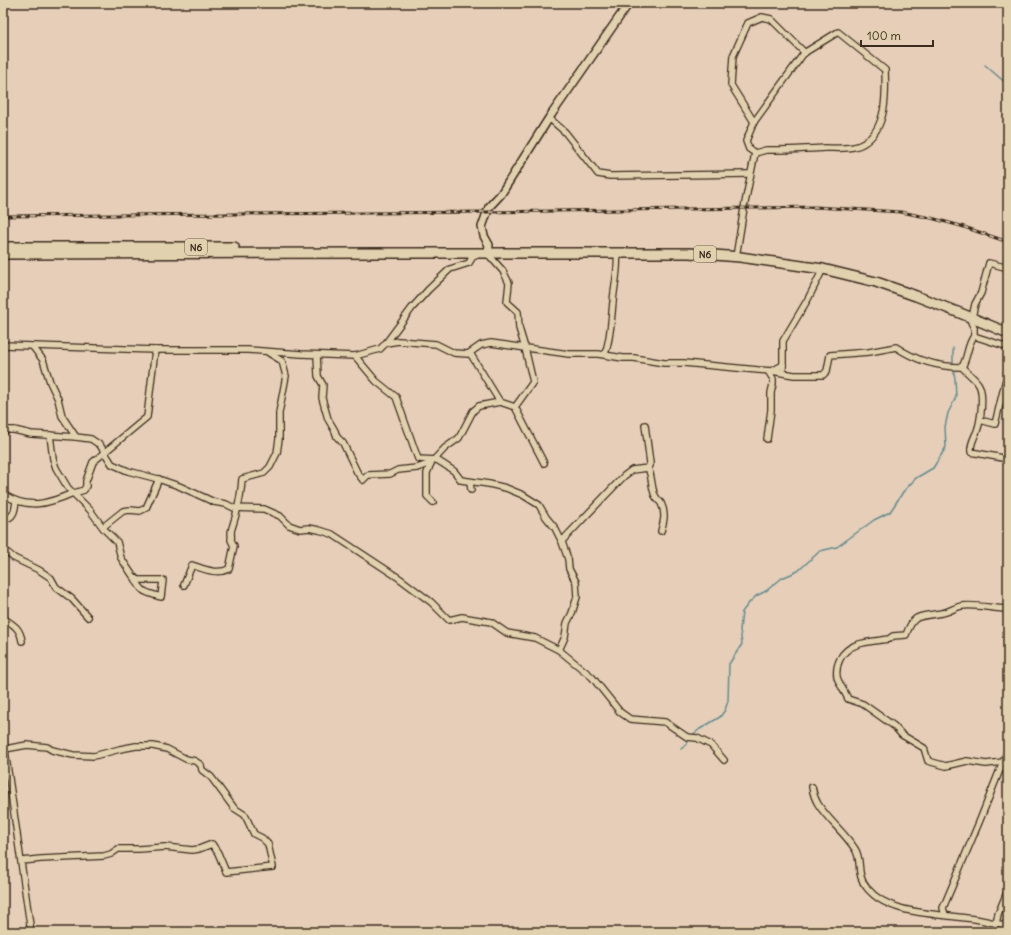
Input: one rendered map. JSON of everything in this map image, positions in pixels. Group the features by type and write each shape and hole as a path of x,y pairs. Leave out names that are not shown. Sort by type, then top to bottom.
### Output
{"highway":[{"name":"N6","path":"3,247 318,247 389,253"},
{"name":"N6","path":"3,254 689,253 736,257 823,269 876,282 972,317 1008,333"}],"street":[{"path":"515,407 533,382 525,348 518,328 518,312 507,302 510,283 503,271 488,254 489,245 482,232 483,221 487,212 501,194 549,118 629,3"},
{"path":"754,122 731,86 733,56 748,23 762,17 771,19 805,53"},
{"path":"838,32 885,70 886,91 881,122 876,132 863,144 846,148 766,150 755,153 749,149 746,141 754,122 805,53 838,32"},
{"path":"549,118 565,132 598,174 610,176 750,174"},
{"path":"736,257 755,153"},
{"path":"3,346 155,350 248,350 355,356 380,349 428,290 450,269 469,263 475,253"},
{"path":"605,354 611,333 613,302 619,265 617,253"},
{"path":"962,367 965,362 970,341 974,336 974,328 970,322 975,304 981,293 989,264 1008,268"},
{"path":"786,373 783,365 783,341 808,299 823,269"},
{"path":"974,336 1008,347"},
{"path":"386,343 399,341 436,344 454,352 468,354 481,345 491,343 569,354 605,354 623,358 634,358 664,363 684,362 794,375 823,375 827,371 830,355 869,352 896,347 918,359 927,362 950,367 962,367 976,380 980,387 980,420 972,443 971,452 1008,459"},
{"path":"33,347 43,360 50,382 58,399 62,416 76,437"},
{"path":"3,494 20,503 35,505 46,503 84,490 93,462 146,417 155,350"},
{"path":"184,585 192,565 212,571 225,571 229,569 234,546 231,540 231,533 235,523 242,480 255,474 264,473 270,467 277,453 279,439 279,413 286,376 282,361 267,352"},
{"path":"470,353 500,402"},
{"path":"317,355 318,376 323,385 322,398 328,419 336,431 337,437 343,443 357,472 363,480 368,476 390,474 398,470 417,468 433,462"},
{"path":"355,356 376,381 396,397 418,459 433,462 454,471 461,480 506,488 523,495 539,505 555,528 562,541 568,559 569,569 576,582 577,597 567,623 565,637 559,650"},
{"path":"770,371 783,365"},
{"path":"767,439 773,384 770,371"},
{"path":"980,420 994,424 1008,371"},
{"path":"433,502 427,496 427,473 433,462 444,448 459,438 473,411 479,406 500,402 515,407 544,463"},
{"path":"645,425 650,455 650,463 648,468 651,473 654,495 664,511 661,531"},
{"path":"3,430 91,439 100,445 112,464 128,471 180,486 214,502 237,508 264,509 280,516 289,525 300,529 309,528 332,534 399,578 431,602 450,620 462,617 491,622 507,633 535,638 559,650 592,678 620,712 630,719 665,722 686,737 697,738 711,744 724,760"},
{"path":"50,435 56,468 68,488 90,510 116,542 121,558 135,578 140,589 147,593 161,597 163,580 138,580 135,578"},
{"path":"562,541 628,473 632,470 648,468"},
{"path":"103,527 124,511 140,511 146,508 159,479"},
{"path":"470,482 471,490"},
{"path":"3,519 9,518 13,515 16,501"},
{"path":"3,549 14,558 40,570 51,578 56,587 72,599 88,617"},
{"path":"1003,762 986,764 967,761 946,766 928,761 924,748 902,735 894,726 864,704 848,699 838,679 836,670 842,656 854,645 889,639 893,636 906,635 911,622 918,618 948,612 960,606 972,605 1008,609"},
{"path":"3,618 17,628 21,634 22,641"},
{"path":"3,736 6,770 22,861 31,932"},
{"path":"5,749 27,745 47,747 52,750 72,755 94,756 136,746 153,746 167,749 186,759 195,761 200,765 202,770 211,777 234,808 246,815 254,834 262,838 268,844 273,867 226,872 218,853 212,844 192,850 165,847 118,849 111,854 104,856 22,861"},
{"path":"946,915 943,908 1008,750"},
{"path":"812,787 817,803 846,836 856,850 859,861 858,871 862,880 867,888 882,901 909,911 966,918 1008,926"},
{"path":"996,924 998,914 1008,890"}],"waterway":[{"path":"985,65 1008,85"},
{"path":"691,736 720,717 725,710 728,701 729,664 742,644 740,630 742,612 749,603 756,596 766,591 782,578 798,571 820,551 837,547 874,520 890,512 903,492 916,478 933,468 946,447 945,427 948,413 956,397 953,348"},
{"path":"681,749 687,744 689,739"}],"railway":[{"path":"3,216 487,212 815,207 901,212 961,226 1008,242"}]}
